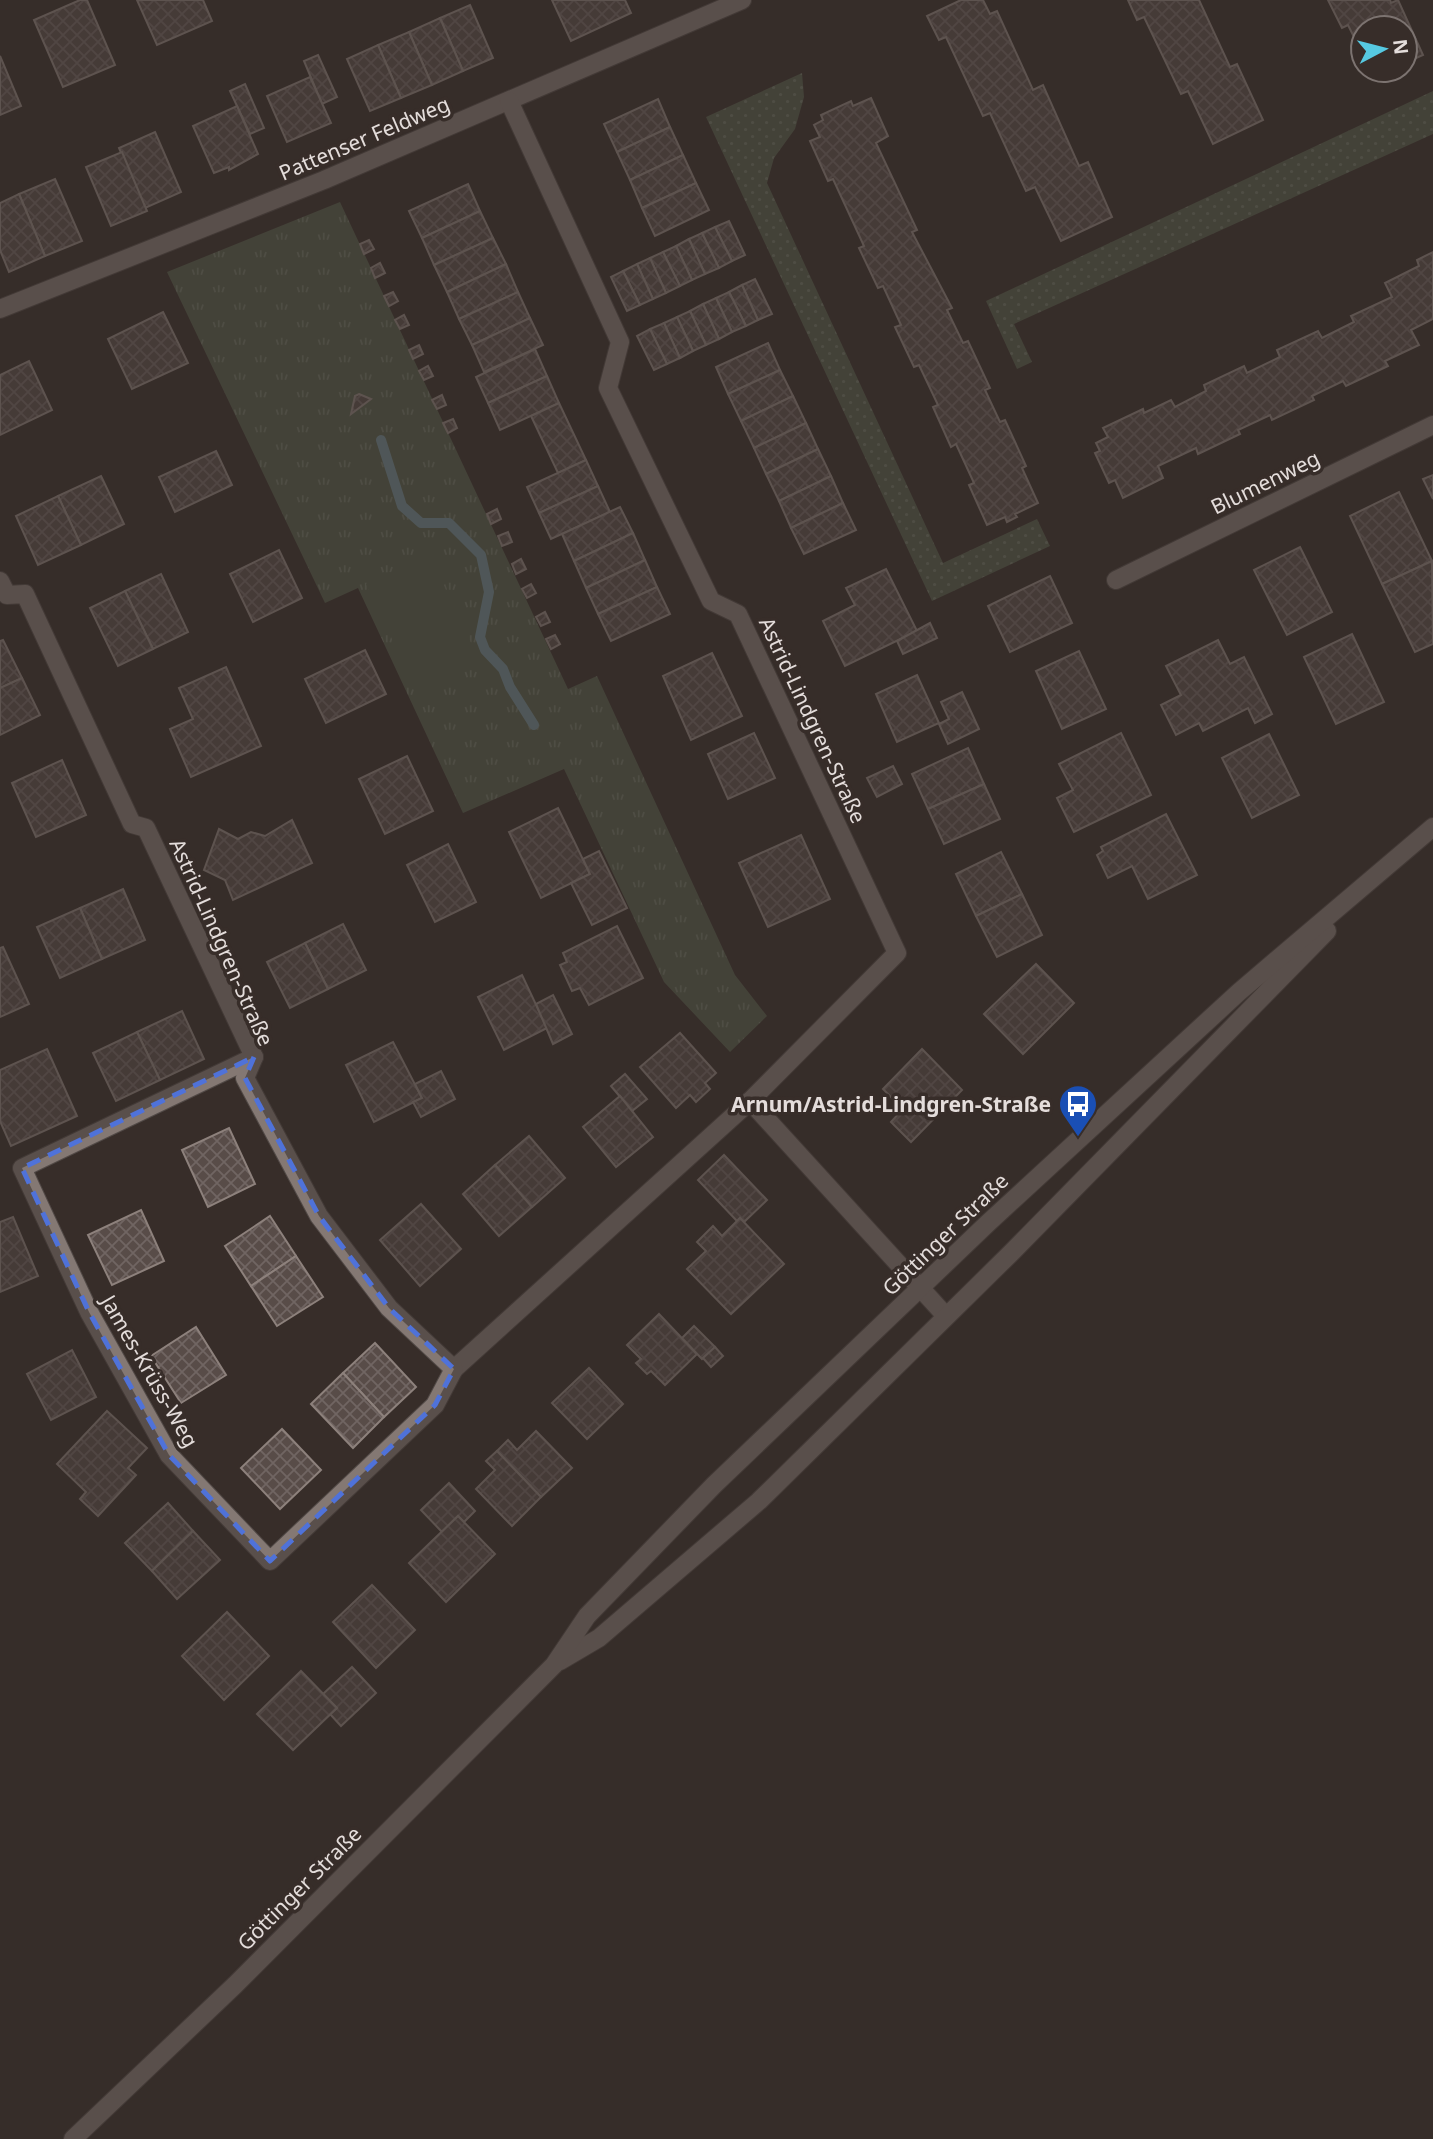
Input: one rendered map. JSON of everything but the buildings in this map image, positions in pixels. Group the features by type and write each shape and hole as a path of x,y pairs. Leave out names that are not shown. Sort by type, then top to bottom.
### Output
{"street":[{"name":"Pattenser Feldweg","path":"0,309 324,180 742,0"},
{"name":"Astrid-Lindgren-Straße","path":"0,581 6,595 25,594 132,824 146,828 254,1057 245,1078 319,1216 389,1308 454,1369 750,1101 897,953 738,614 710,601 608,388 620,342 509,101"},
{"name":"Blumenweg","path":"1116,580 1433,425"},
{"name":"Göttinger Straße","path":"73,2139 234,1985 554,1665 587,1616 715,1485 920,1288 1229,1001 1433,827"},
{"name":"Göttinger Straße","path":"554,1665 599,1638 759,1501 1087,1175 1394,862"},
{"name":"James-Krüss-Weg","path":"254,1057 22,1168 89,1312 169,1455 270,1561 435,1405 454,1369"},
{"path":"750,1101 945,1315"}],"highlighted area":[{"path":"254,1057 245,1078 319,1216 389,1308 454,1369 435,1405 270,1561 169,1455 89,1312 22,1168"}],"green space":[{"path":"802,73 804,97 795,129 774,158 767,183 943,563 1037,519 1050,546 932,601 706,117"},
{"path":"1433,91 1433,134 1014,324 1032,362 1017,369 986,301"},
{"path":"340,202 568,689 597,676 735,975 767,1016 730,1052 664,982 564,769 463,813 358,588 325,603 167,272"},
{"path":"429,554 480,662 417,692 366,584"}],"waterway":[{"path":"381,440 402,506 421,523 449,523 481,555 489,592 480,637 485,650 503,669 510,687 534,725"}],"place":[{"name":"Arnum/Astrid-Lindgren-Straße","path":"1078,1138"}]}
